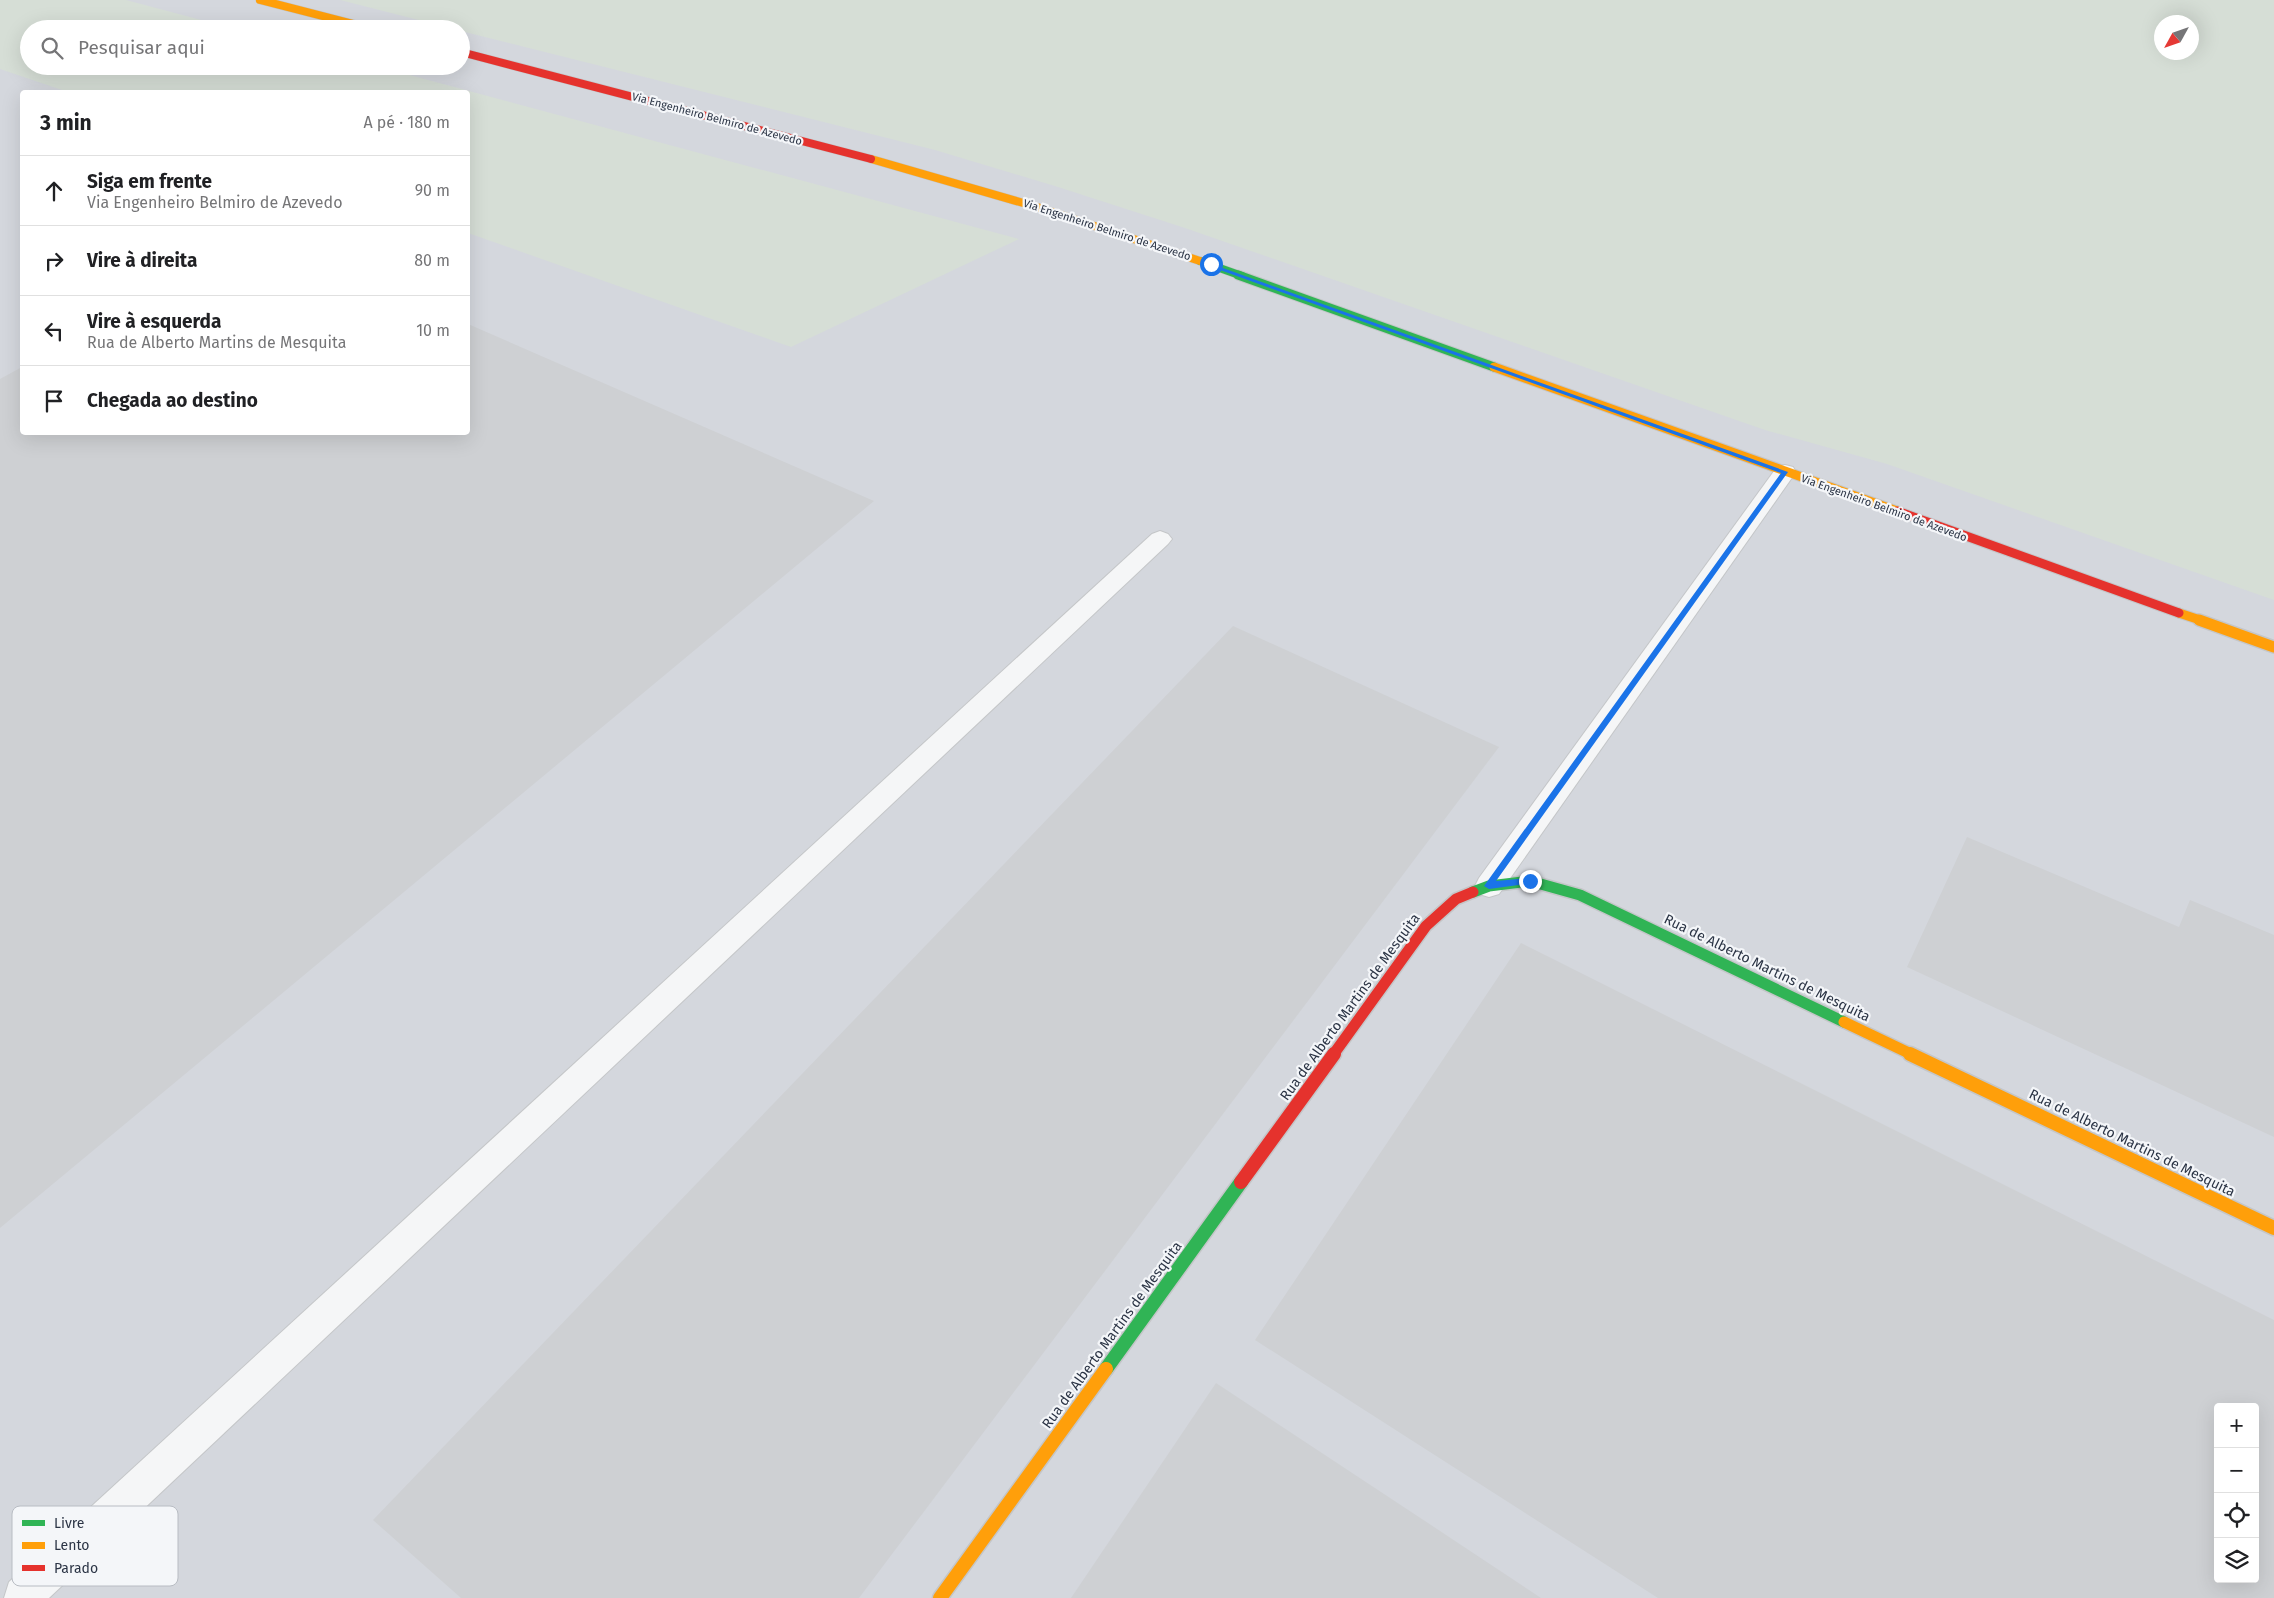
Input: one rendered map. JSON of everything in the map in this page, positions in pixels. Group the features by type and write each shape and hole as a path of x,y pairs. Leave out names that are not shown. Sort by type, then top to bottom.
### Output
{"main road":[{"path":"260,0 338,20"},
{"name":"Via Engenheiro Belmiro de Azevedo","path":"470,54 890,165 1051,211 1211,264 2274,647"},
{"name":"Rua de Alberto Martins de Mesquita","path":"940,1598 1426,926 1456,899 1489,886 1530,881 1580,895 2274,1228"}],"street":[{"path":"1489,886 1785,472"},
{"path":"122,1506 1160,539"},
{"path":"24,1597 36,1586"}],"shaded area":[{"path":"0,0 2274,0 2274,1598 0,1598"},
{"path":"0,0 126,0 201,20 20,20 20,75 409,75 465,90 62,90 0,69"},
{"path":"340,0 2274,0 2274,600 1887,464 1765,430 1185,228 935,150 470,33 470,20 419,20"},
{"path":"470,91 1019,239 791,347 470,234"}],"building":[{"path":"470,325 874,501 0,1228 0,379 20,368 20,435 470,435"},
{"path":"1233,626 1499,747 859,1598 461,1598 373,1520"},
{"path":"1967,837 2179,927 2190,900 2274,935 2274,1137 1907,967"},
{"path":"1521,943 2274,1320 2274,1598 1658,1598 1255,1340"},
{"path":"1216,1383 1434,1527 1541,1598 1071,1598"}],"traffic: fast":[{"path":"1200,261 1494,367"},
{"path":"1473,892 1489,886 1530,881 1580,895 1844,1022"},
{"path":"1106,1369 1241,1182"}],"traffic: slow":[{"path":"260,0 338,20"},
{"path":"871,159 1037,207 1200,261"},
{"path":"1494,367 1897,511"},
{"path":"2179,613 2274,647"},
{"path":"1844,1022 2274,1228"},
{"path":"940,1598 1106,1369"}],"traffic: jam":[{"path":"470,54 871,159"},
{"path":"1897,511 2179,613"},
{"path":"1241,1182 1426,926 1456,899 1473,892"}],"route":[{"path":"1211,264 1785,472 1489,886 1530,881"}]}
